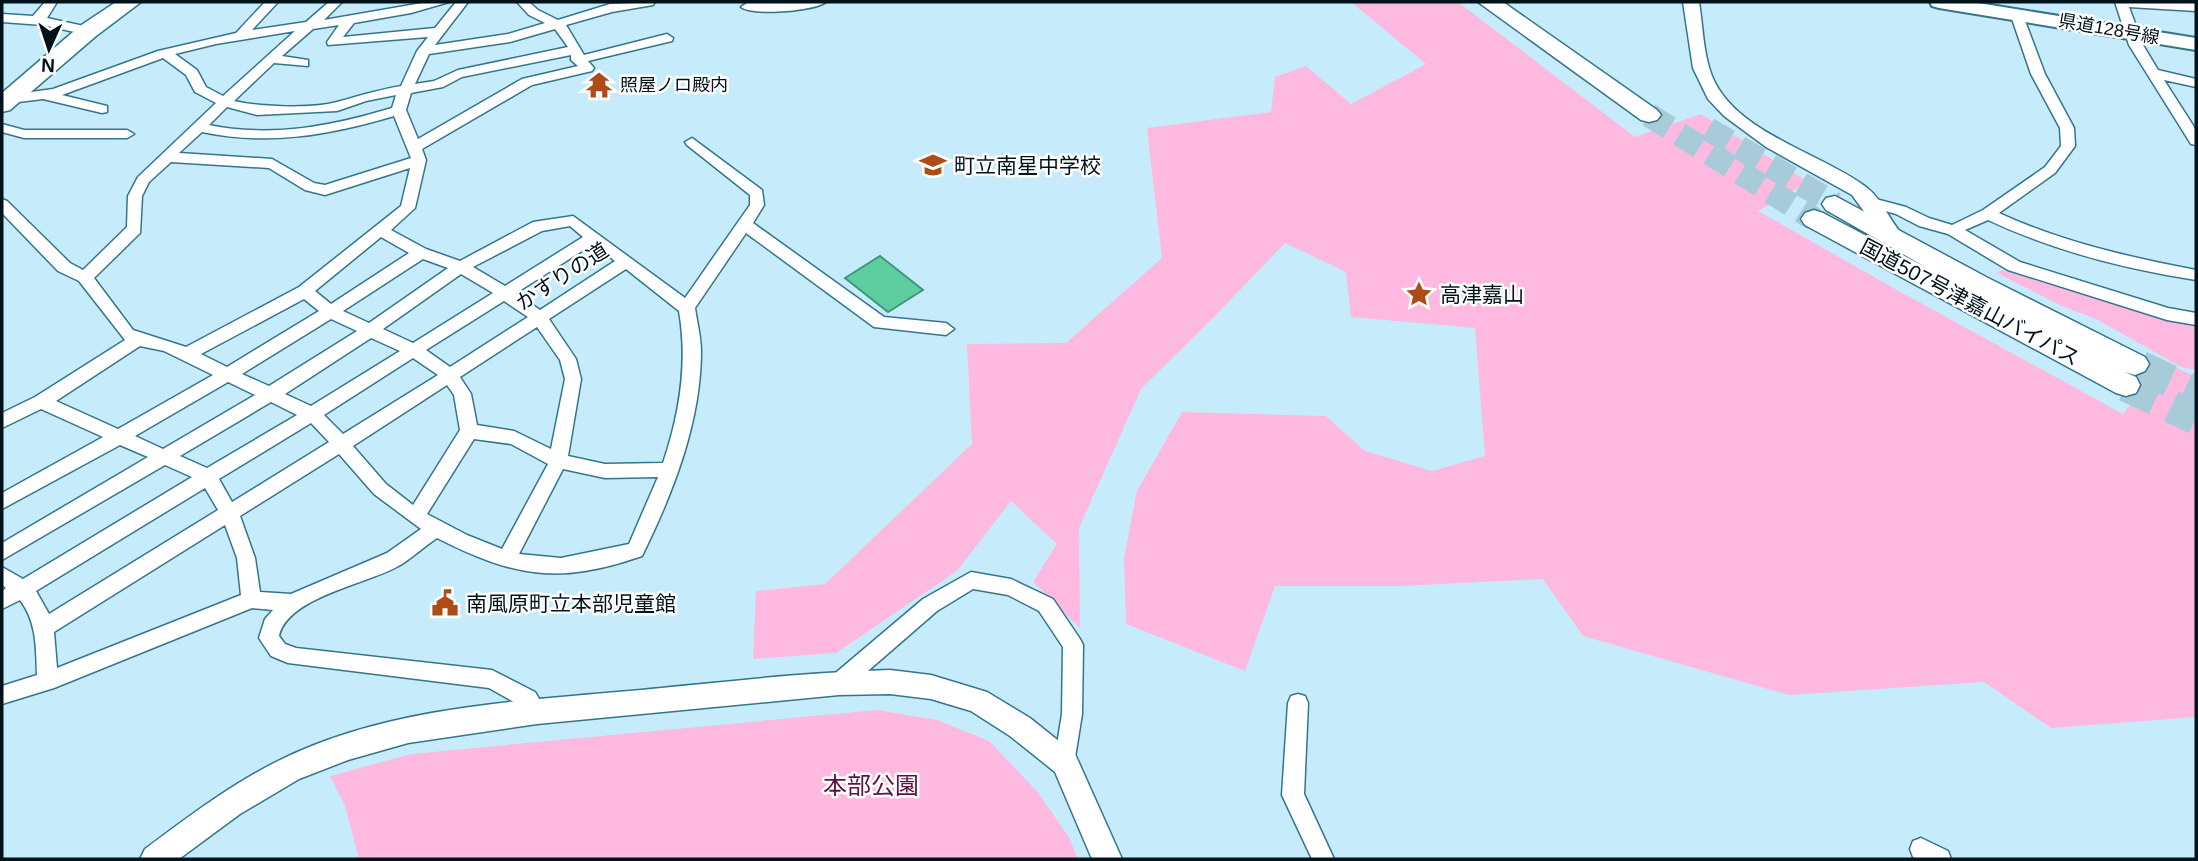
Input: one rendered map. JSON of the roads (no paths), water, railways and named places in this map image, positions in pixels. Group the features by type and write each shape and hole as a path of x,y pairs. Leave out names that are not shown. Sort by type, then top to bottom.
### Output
{"main road":[{"path":"6,102 88,31 130,2"},
{"path":"1489,2 1659,110 1513,2"},
{"name":"県道128号線","path":"1939,2 2196,44"},
{"name":"国道507号津嘉山バイパス","path":"1825,211 1894,238 1979,285 2131,374 1825,211"}],"street":[{"path":"36,21 48,10 51,2"},
{"path":"242,34 272,2"},
{"path":"85,277 135,229 135,197 143,180 249,79 336,2"},
{"path":"187,354 305,291 408,208 417,154 399,110 424,51 436,32 462,2"},
{"path":"166,157 272,164 310,187 325,190 417,154 527,82 587,68 576,55 564,29 538,16 523,2"},
{"path":"424,51 487,42 610,8 649,2"},
{"path":"747,7 781,8 820,2"},
{"path":"1691,2 1704,76 1727,109 1749,128 1859,191 1872,203 1878,218 1894,238"},
{"path":"6,102 46,96 165,53 242,34 434,3"},
{"path":"2196,7 2121,3 2131,33 2152,73 2196,141"},
{"path":"1953,230 1988,214 2050,170 2062,156 2070,137 2025,45 2016,13"},
{"path":"2,18 36,21 88,31"},
{"path":"351,18 333,42 436,32"},
{"path":"165,53 192,73 200,89 225,102 257,111 295,110 337,107 363,97 407,86 439,84 458,74 667,38"},
{"path":"271,59 303,63"},
{"path":"2152,73 2196,82"},
{"path":"46,96 102,109"},
{"path":"199,127 249,136 299,135 334,130 399,110"},
{"path":"2,128 24,134 127,134"},
{"path":"2,204 64,267 85,277 127,334 138,340 168,346 187,354 312,414 380,489 435,529 506,560 553,567 635,550 659,502 684,421 693,350 687,308 746,225 757,205 757,193 692,142"},
{"path":"1872,203 1901,209 1924,222 1953,230 2014,266 2166,314 2196,319"},
{"path":"1988,214 2056,243 2136,265 2196,275"},
{"path":"2,552 270,395 461,267 538,226 573,221 627,261"},
{"path":"746,225 880,323 946,329"},
{"path":"380,230 421,253 461,267 503,292 540,318 568,359 573,379 558,461 506,560"},
{"path":"2,601 312,414 594,237"},
{"path":"2,502 118,438 332,313 421,253"},
{"name":"かすりの道","path":"46,627 396,410 627,261 687,308"},
{"path":"305,291 332,313 412,350 449,374 462,394 469,431 417,515"},
{"path":"2,421 41,402 138,340"},
{"path":"41,402 207,476 230,514 246,558 251,600"},
{"path":"469,431 514,438 558,461 605,471 667,470"},
{"path":"2,695 47,681 251,600 292,602 394,559 435,529"},
{"path":"2,575 24,587 46,627 47,681"},
{"path":"839,683 930,604 971,580 1011,587 1046,605 1073,645 1072,714 1065,763"},
{"path":"292,602 272,625 270,638 278,650 295,657 492,679 528,699 537,712"},
{"path":"155,859 230,804 289,771 348,747 408,730 537,712 839,683 890,682 931,687 978,701 1020,727 1065,763 1107,859"},
{"path":"1298,703 1293,795 1323,859"}],"tunnel":[{"path":"1649,115 1814,219"},
{"path":"1708,129 1835,204"},
{"path":"2135,364 2144,368"},
{"path":"2140,367 2196,393"},
{"path":"2126,385 2196,418"}],"place":[{"name":"照屋ノロ殿内","path":"599,85"},
{"name":"町立南星中学校","path":"933,165"},
{"name":"高津嘉山","path":"1419,294"},
{"name":"南風原町立本部児童館","path":"445,603"}],"park label":[{"name":"本部公園","path":"871,785"}]}
